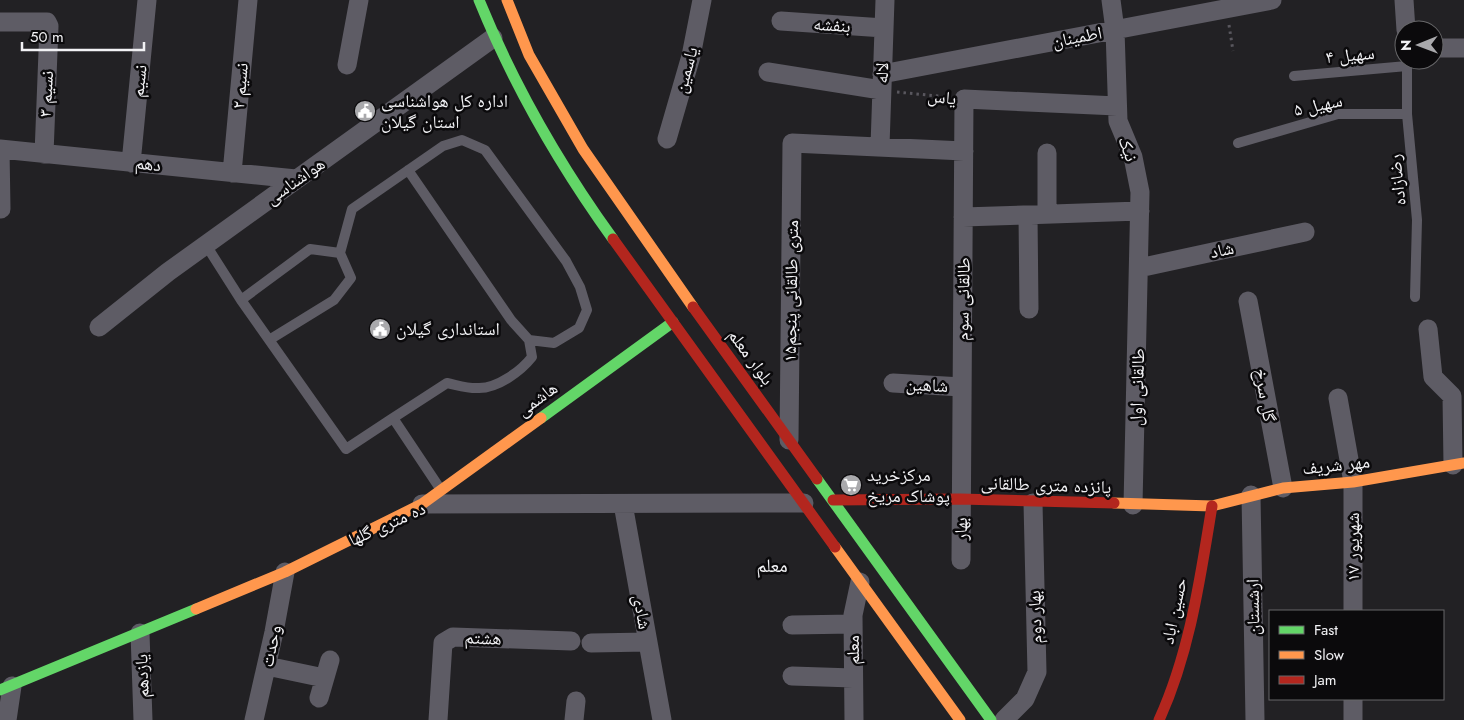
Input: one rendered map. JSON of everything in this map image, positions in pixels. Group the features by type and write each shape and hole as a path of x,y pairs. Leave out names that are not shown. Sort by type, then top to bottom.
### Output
{"main road":[{"name":"بلوار معلم","path":"480,0 493,38 506,66 561,163 673,322 818,502 864,544 991,720"},
{"name":"بلوار معلم","path":"508,0 529,55 582,149 789,440 818,502 860,582 960,720"},
{"name":"هاشمی","path":"422,504 673,322"},
{"name":"مهر شریف","path":"1212,506 1282,488 1353,482 1459,464"},
{"name":"پانزده متری طالقانی","path":"818,502 960,499 1033,503 1212,506"},
{"path":"868,511 878,500"},
{"name":"ده متری گلها","path":"6,688 285,572 422,504"},
{"name":"حسین اباد","path":"1159,720 1172,695 1194,616 1212,506"},
{"path":"863,524 864,544"}],"street":[{"name":"نسیم","path":"130,162 147,0"},
{"name":"نسیم ٢","path":"232,173 248,0"},
{"path":"348,65 359,0"},
{"name":"یاسمین","path":"667,139 691,56 702,0"},
{"name":"لاله","path":"880,146 885,0"},
{"name":"نیک","path":"1110,0 1115,30 1118,121 1133,157 1140,192 1139,268"},
{"name":"اطمینان","path":"882,82 1226,4 1272,0"},
{"path":"1404,0 1405,20"},
{"name":"نسیم ۳","path":"0,22 40,21 47,22 49,26 44,154"},
{"name":"بنفشه","path":"781,21 884,28"},
{"name":"هواشناسی","path":"99,327 206,245 493,38"},
{"path":"1444,48 1464,48"},
{"path":"768,72 882,82"},
{"name":"یاس","path":"964,99 1118,106"},
{"name":"طالقانی سوم","path":"960,499 964,99"},
{"name":"۱۵متری طالقانی پنجم","path":"789,440 792,143 880,146"},
{"path":"880,146 964,151"},
{"name":"دهم","path":"0,149 296,180"},
{"path":"0,149 1,209"},
{"path":"1047,153 1047,214"},
{"path":"964,218 1140,211"},
{"path":"1028,215 1029,309"},
{"name":"شاد","path":"1139,268 1305,232"},
{"name":"طالقانی اول","path":"1133,505 1139,268"},
{"name":"گل سرخ","path":"1248,301 1282,488"},
{"path":"1428,329 1433,377 1452,396 1459,464"},
{"name":"شاهین","path":"893,383 962,387"},
{"name":"۱۷ شهریور","path":"1338,398 1353,482 1353,610"},
{"name":"ارشستان","path":"1251,495 1255,720"},
{"name":"بهار","path":"960,499 961,560"},
{"name":"ده متری گلها","path":"422,504 818,502"},
{"name":"بهار دوم","path":"1004,720 1025,699 1037,672 1033,503"},
{"name":"شادی","path":"622,504 662,720"},
{"name":"وحدت","path":"254,720 267,666 285,572"},
{"name":"معلم","path":"854,720 853,624 860,582"},
{"path":"792,625 853,624"},
{"name":"یازدهم","path":"140,633 144,720"},
{"name":"هشتم","path":"438,720 443,643 453,637 571,641"},
{"path":"592,643 648,642"},
{"path":"319,698 330,660"},
{"path":"267,666 324,678"},
{"path":"792,676 854,678"},
{"path":"6,688 7,720"},
{"path":"1353,700 1353,720"},
{"path":"574,720 576,701"}],"lane":[{"name":"سهیل ۴","path":"1294,76 1394,64"},
{"name":"رضازاده","path":"1407,70 1407,114 1417,220 1415,297"},
{"name":"سهیل ۵","path":"1238,142 1338,114 1407,114"},
{"path":"269,340 334,300 351,278 340,253 352,209 443,146 462,140 485,150 566,261 580,287 587,310 579,328 554,343 529,340"},
{"path":"206,245 241,300 346,449 447,383 479,388 494,385 524,366 532,357 529,340 511,320 408,170"},
{"path":"241,300 310,249 340,253"},
{"path":"393,418 442,490"}],"path":[{"path":"1226,4 1233,51"},
{"name":"یاس","path":"882,82 964,99"}],"traffic: fast":[{"path":"479,0 507,63 539,124 574,182 613,239"},
{"path":"541,418 673,322"},
{"path":"817,479 991,720"},
{"path":"0,690 196,609"}],"traffic: slow":[{"path":"507,0 529,55 583,149 693,307"},
{"path":"196,609 285,572 422,504 541,418"},
{"path":"1114,503 1212,506 1283,488 1353,482 1464,463"},
{"path":"835,547 960,720"}],"traffic: jam":[{"path":"613,239 835,547"},
{"path":"693,307 817,479"},
{"path":"833,500 960,499 1114,503"},
{"path":"1159,720 1179,668 1193,615 1212,506"}],"place":[{"name":"اداره کل هواشناسی استان گیلان","path":"365,111"},
{"name":"استانداری گیلان","path":"380,329"},
{"name":"مرکزخرید پوشاک مریخ","path":"851,485"}],"district":[{"name":"معلم","path":"772,565"}]}
